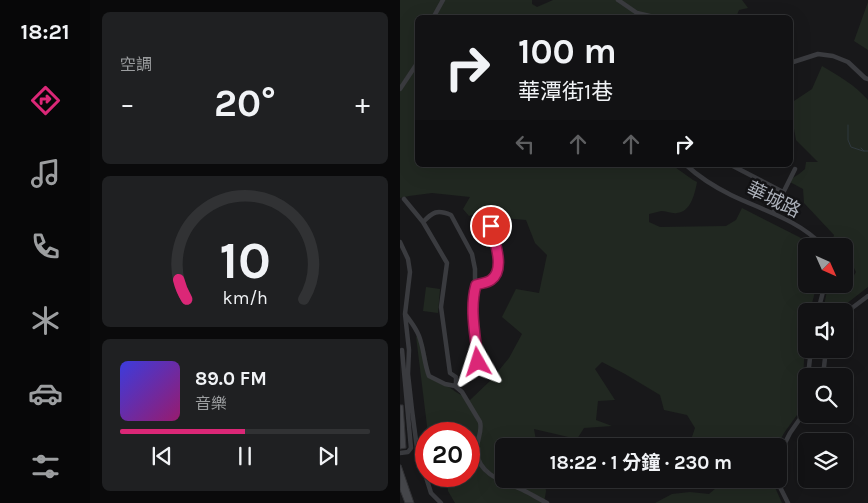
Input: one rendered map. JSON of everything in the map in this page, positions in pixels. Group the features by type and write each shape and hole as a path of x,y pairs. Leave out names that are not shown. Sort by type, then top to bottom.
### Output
{"street":[{"path":"436,15 443,0"},
{"path":"618,0 637,13 645,15"},
{"path":"793,63 818,54 833,56 848,62 868,79"},
{"path":"400,89 415,66"},
{"name":"華城路","path":"688,167 712,185 732,196 773,212 814,238"},
{"path":"734,167 783,192"},
{"path":"773,212 796,169"},
{"path":"404,199 423,222 447,263 441,307 447,378 462,392 482,426 476,452 481,464 495,478 547,503"},
{"path":"423,222 432,213 443,211 451,214 472,254 476,285 472,305 478,362"},
{"path":"476,285 493,279 498,273 500,264 491,226"},
{"path":"400,242 408,259 410,272 404,311 409,350 408,374 417,448 431,493 441,503"},
{"path":"853,307 868,296"},
{"path":"404,311 420,338 429,376 456,377 455,386"},
{"path":"400,453 408,452 410,448 401,350 409,350"},
{"path":"787,439 798,422"},
{"path":"780,488 788,503"}],"shaded area":[{"path":"400,0 532,0 532,4 537,7 553,0 742,0 748,8 739,10 737,15 415,15 415,167 675,167 697,182 689,206 682,212 661,211 649,214 649,222 660,227 726,226 736,220 742,208 801,238 798,238 798,293 815,293 812,303 798,303 798,358 804,358 804,368 798,368 798,414 781,438 692,438 695,428 687,415 664,410 660,395 602,362 595,369 615,400 598,401 596,420 612,426 584,428 578,438 534,429 536,438 495,438 495,488 546,488 544,503 455,503 448,487 480,487 480,422 427,422 416,336 424,345 430,374 470,400 491,380 509,358 522,334 502,317 516,289 539,293 547,255 535,243 526,220 501,218 483,211 469,216 463,209 470,197 432,193 400,198"},
{"path":"868,2 868,50 854,41"},
{"path":"822,66 852,85 868,100 868,287 847,303 825,303 827,293 853,293 853,277 856,272 853,266 853,238 833,238 834,235 804,203 803,189 788,181 805,169 806,162 818,162 796,140 793,123 794,101 812,89"},
{"path":"426,287 440,289 438,313 423,311"},
{"path":"716,488 775,488 782,503 655,503 672,494 690,492 709,494"}],"building":[{"path":"400,405 403,405 406,448 400,449"},
{"path":"400,465 414,503 405,503 400,490"}],"waterway":[{"path":"848,125 848,140 851,147 864,151"},
{"path":"861,148 864,151 868,151"}],"route":[{"path":"478,362 472,305 473,295 476,285 493,279 498,273 500,264 491,226"}]}
